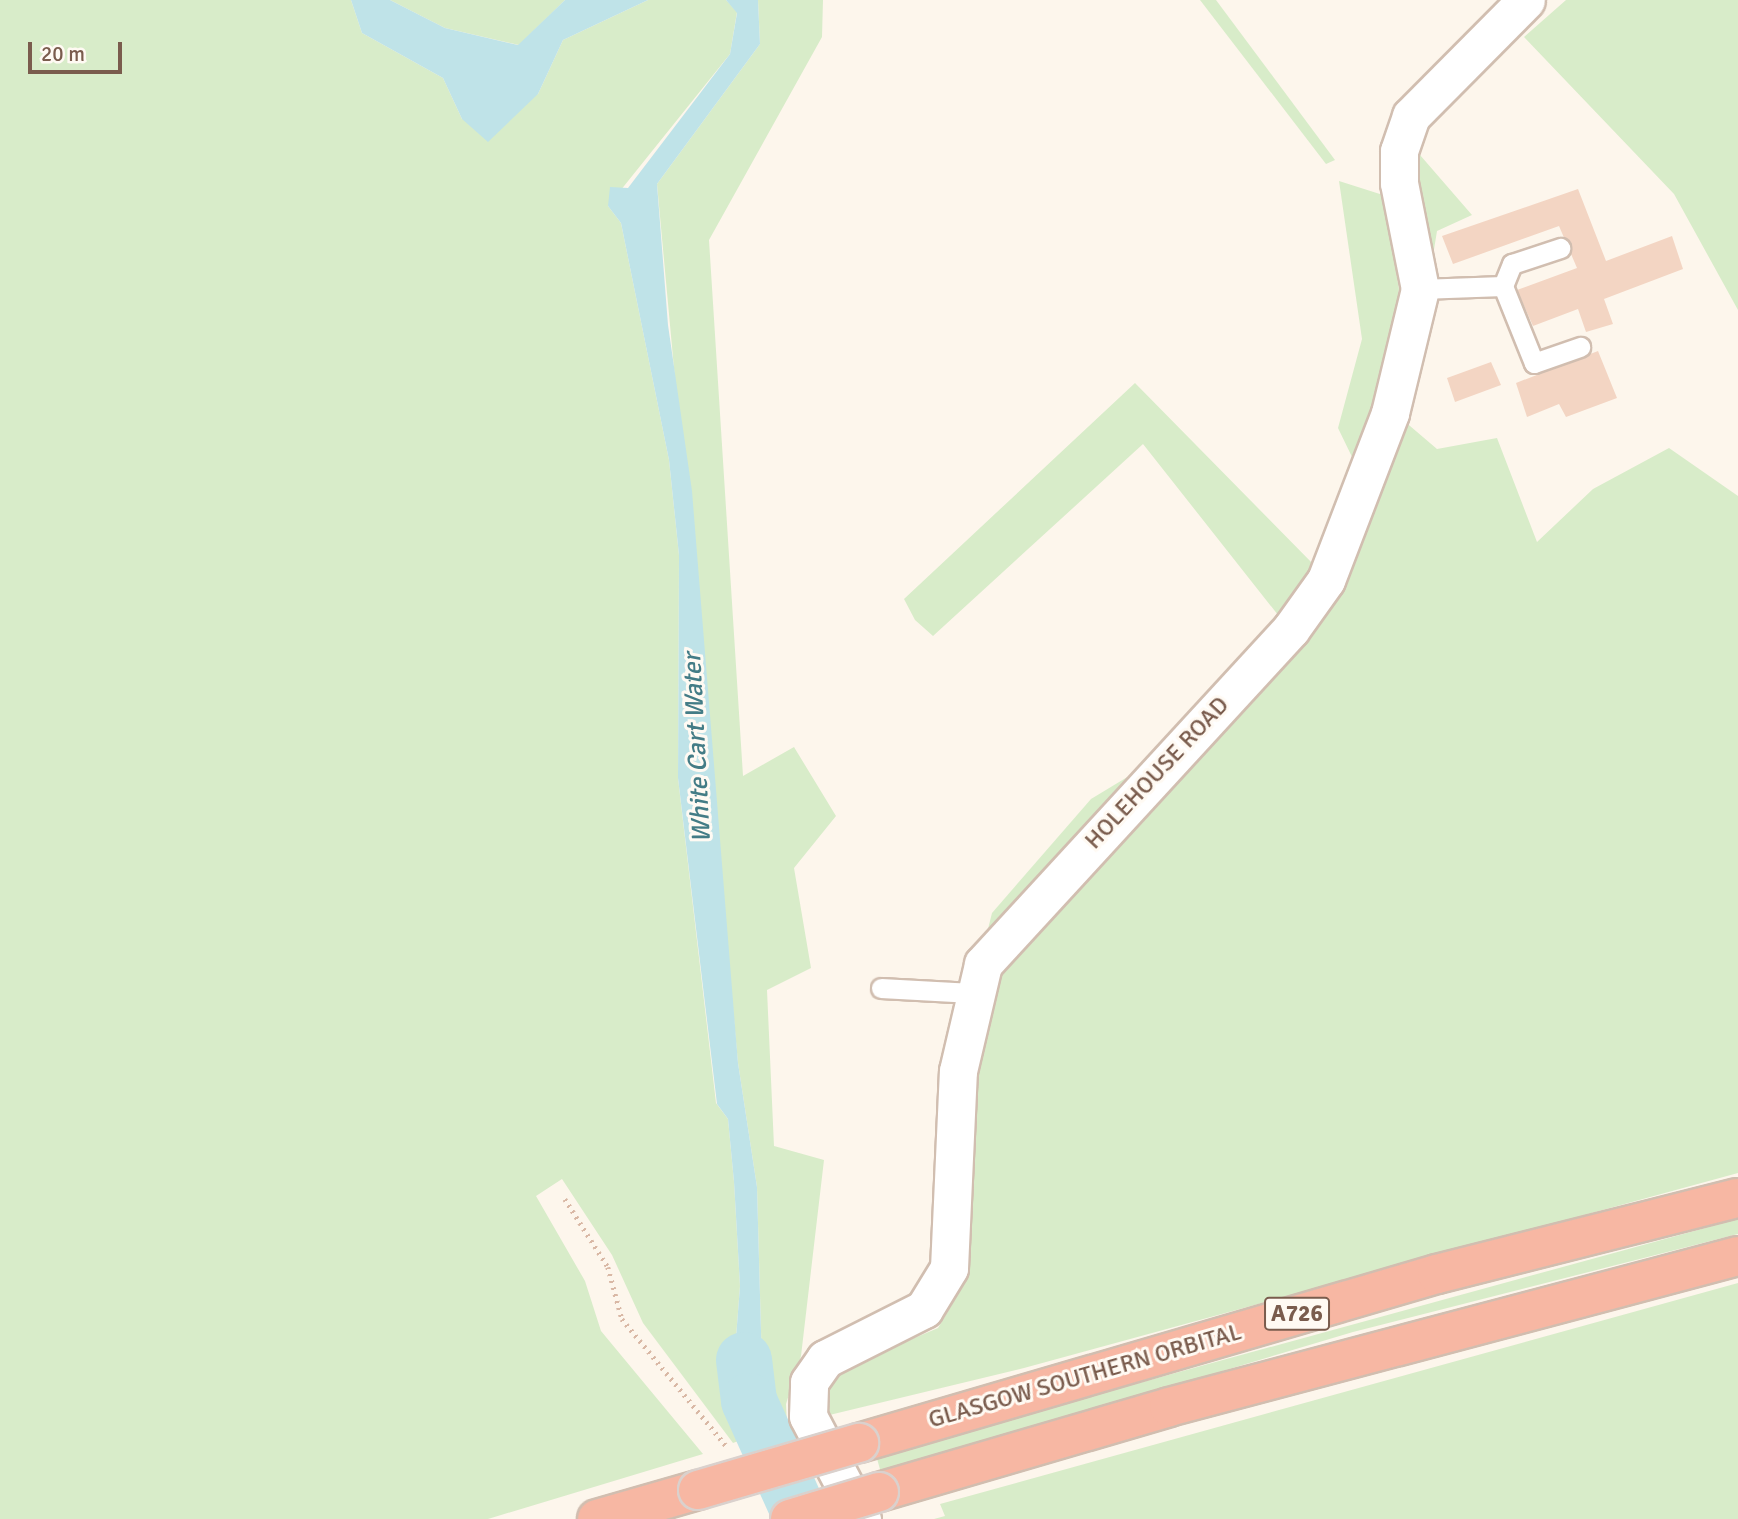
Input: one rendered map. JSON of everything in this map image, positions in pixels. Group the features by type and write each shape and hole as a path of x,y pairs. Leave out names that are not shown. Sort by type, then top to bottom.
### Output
{"highway":[{"name":"GLASGOW SOUTHERN ORBITAL","path":"597,1519 1437,1274 1738,1198"},
{"name":"A726","path":"790,1519 870,1506 1169,1406 1738,1256"}],"street":[{"name":"HOLEHOUSE ROAD","path":"870,1506 808,1416 809,1382 825,1359 924,1309 949,1268 958,1071 972,993 997,944 1291,628 1326,580 1390,413 1420,289 1399,183 1399,151 1411,116 1526,0"}],"lane":[{"path":"1560,248 1512,264 1503,286 1534,363 1580,348"},
{"path":"1420,289 1503,286"},
{"path":"881,988 972,993"}],"path":[{"path":"565,1199 608,1267 622,1319 730,1453"}],"green space":[{"path":"0,0 351,0 362,33 443,78 462,119 538,94 563,40 648,0 726,0 737,12 730,54 608,206 621,223 669,460 679,555 678,778 716,1103 728,1119 734,1182 740,1286 731,1402 752,1436 733,1443 643,1323 612,1255 562,1179 536,1196 585,1281 601,1331 703,1454 488,1519 0,1519"},
{"path":"390,0 565,0 519,45 445,28"},
{"path":"758,0 823,0 822,37 709,240 743,776 794,747 836,816 794,868 811,968 767,990 774,1146 824,1160 801,1356 786,1404 787,1425 772,1430 763,1403 757,1187 738,1063 657,184 760,44"},
{"path":"1200,0 1216,0 1335,160 1326,164"},
{"path":"1566,0 1738,0 1738,310 1674,194 1524,37"},
{"path":"1420,155 1472,215 1437,231 1432,262 1418,193"},
{"path":"1339,181 1383,195 1399,289 1388,371 1353,459 1338,428 1362,339"},
{"path":"1135,383 1316,567 1278,615 1143,444 933,636 915,620 904,599"},
{"path":"1403,420 1437,449 1497,438 1537,542 1593,489 1669,448 1738,496 1738,1173 1024,1368 817,1418 826,1385 844,1368 938,1328 963,1286 977,1013 992,975 1224,721"},
{"path":"1134,773 986,937 992,913 1091,799"},
{"path":"1738,1219 1738,1234 1353,1332 881,1473 876,1455"},
{"path":"1738,1283 1738,1519 934,1519 945,1516 940,1504"}],"water":[{"path":"351,0 390,0 445,28 518,45 565,0 648,0 563,40 538,94 488,142 462,119 443,78 362,33"},
{"path":"726,0 758,0 760,44 657,184 668,325 692,491 738,1063 757,1187 763,1403 772,1430 752,1436 731,1402 740,1286 734,1182 728,1119 717,1104 678,778 679,555 669,460 621,223 608,206 610,187 628,188 730,54 737,13"}],"building":[{"path":"1578,189 1606,261 1672,236 1683,269 1604,299 1613,324 1586,332 1578,309 1533,326 1517,290 1577,268 1559,226 1453,264 1442,236"},
{"path":"1598,351 1617,398 1566,417 1559,404 1527,417 1516,383"},
{"path":"1491,362 1501,385 1455,402 1447,378"}],"waterway":[{"name":"White Cart Water","path":"744,1360 749,1401 802,1519"}]}
